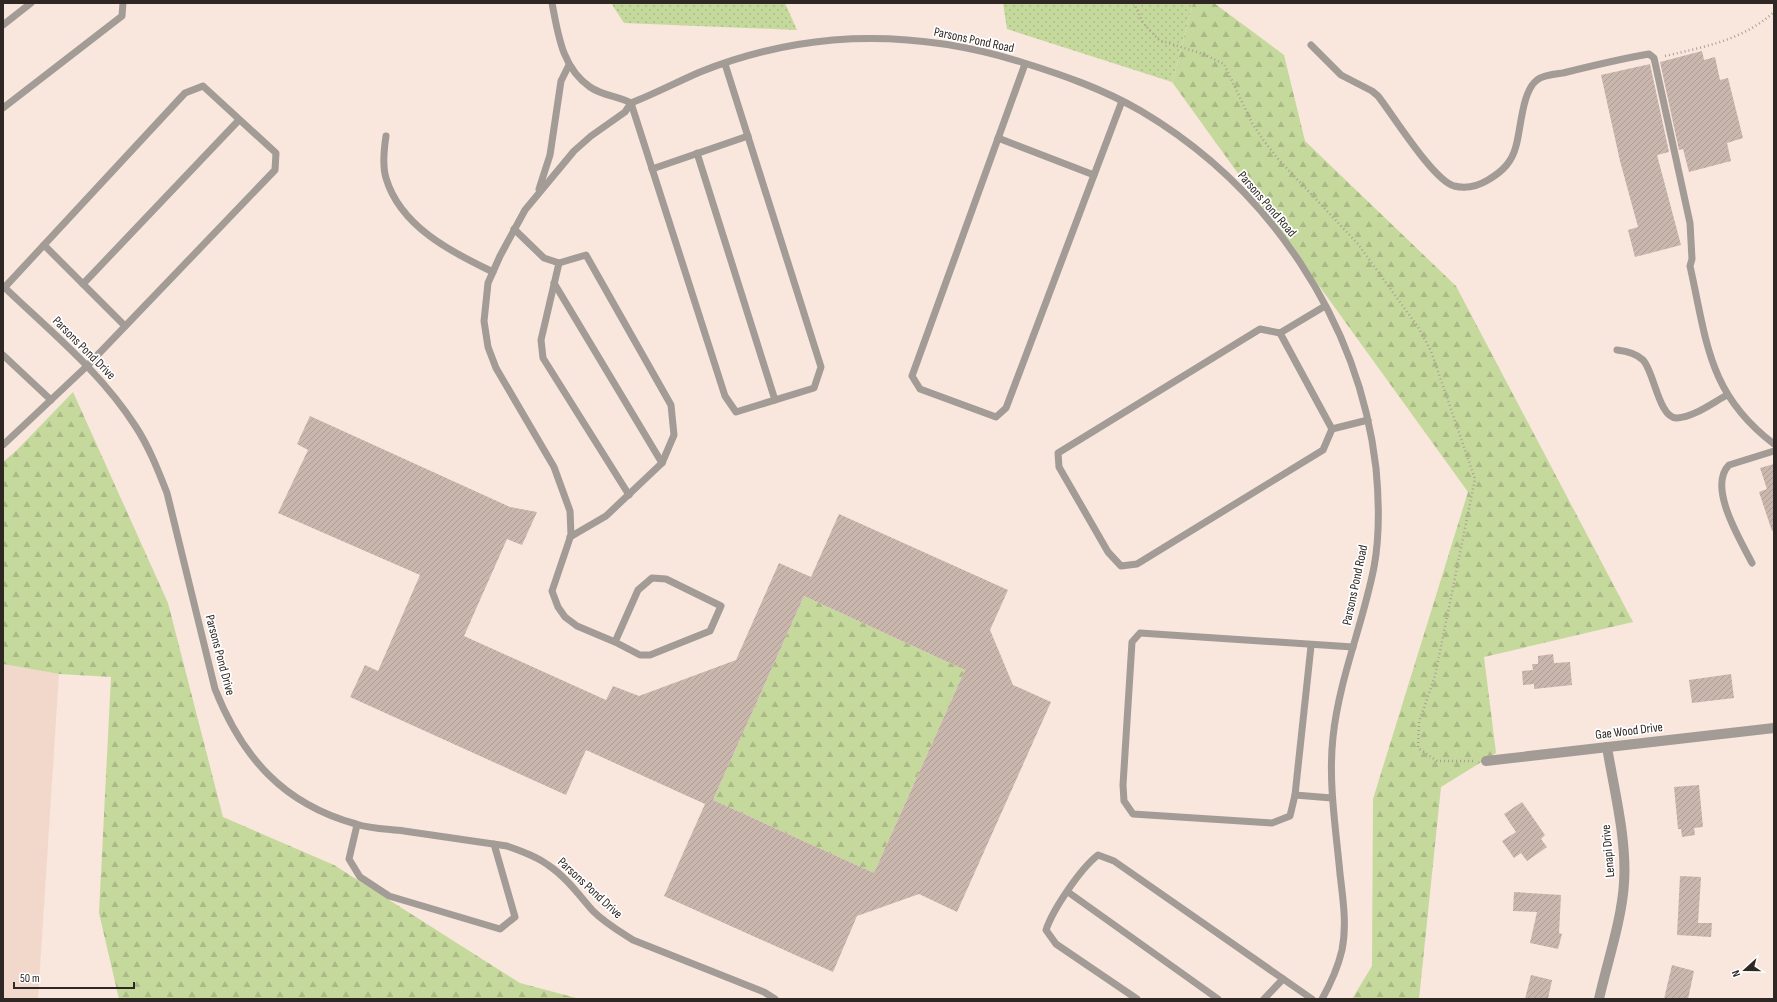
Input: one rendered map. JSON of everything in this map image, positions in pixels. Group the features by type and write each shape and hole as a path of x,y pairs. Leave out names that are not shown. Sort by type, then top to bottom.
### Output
{"street":[{"name":"Gae Wood Drive","path":"1486,761 1774,728"},
{"name":"Lenapi Drive","path":"1598,999 1624,884 1624,856 1607,747"}],"lane":[{"path":"3,25 31,3"},
{"path":"3,108 122,16 123,3"},
{"path":"552,3 562,50 569,65 578,77 591,88 631,103"},
{"name":"Parsons Pond Road","path":"631,103 700,72 745,56 792,45 832,40 872,38 911,39 951,44 990,53 1064,76 1122,101 1174,133 1207,158 1238,186 1266,216 1291,249 1325,306 1350,362 1362,395 1368,420 1376,471 1378,513 1374,567 1338,706 1333,738 1331,765 1332,798 1343,902 1344,928 1342,951 1335,972 1322,999"},
{"path":"1311,45 1341,75 1372,91 1378,96 1437,174 1454,186 1464,187 1474,186 1485,182 1502,171 1508,165 1516,146 1528,92 1537,80 1599,64 1649,54 1654,58 1690,223 1692,259 1690,266 1715,372 1727,395 1751,426 1774,444"},
{"path":"631,103 725,396 736,412 814,388 821,367 725,64"},
{"path":"1025,64 912,376 920,389 996,417 1006,408 1122,101"},
{"path":"536,195 550,155 561,81 569,65"},
{"path":"3,445 87,366 275,170 276,153 203,86 185,93 4,287"},
{"path":"615,642 638,590 652,578 666,579 721,606 710,631 650,655 640,655 615,642 577,626 566,617 558,607 552,590 570,537 570,511 554,467 496,368 488,347 484,321 488,283 514,229 536,195 574,152 591,136 625,112 631,103"},
{"path":"83,284 239,120"},
{"path":"386,136 384,156 386,177 392,194 400,209 430,236 493,272"},
{"path":"652,169 748,136"},
{"path":"998,138 1094,175"},
{"path":"698,153 776,400"},
{"path":"514,229 544,258 559,263 586,255 671,405 674,435 662,463 606,516 570,537"},
{"path":"44,245 125,326"},
{"path":"559,263 541,340 543,358 629,494"},
{"path":"554,283 662,463"},
{"name":"Parsons Pond Drive","path":"4,287 87,366 118,401 137,428 155,462 167,493 215,689 234,731 259,765 279,785 302,801 330,816 357,825 507,846 529,854 548,865 564,877 594,912 614,928 633,940 764,992 775,999"},
{"path":"1325,306 1280,333 1260,329 1058,453 1059,468 1108,552 1121,566 1137,564 1323,450 1332,429"},
{"path":"1280,333 1332,429"},
{"path":"1618,350 1629,351 1643,360 1662,407 1669,416 1675,419 1685,417 1727,395"},
{"path":"3,355 51,400"},
{"path":"1332,429 1368,420"},
{"path":"1752,563 1733,526 1721,490 1722,478 1725,468 1729,465 1774,451"},
{"path":"1311,646 1295,795 1290,816 1272,823 1133,814 1124,801 1123,785 1132,642 1140,633 1311,646 1353,647"},
{"path":"1295,795 1332,798"},
{"path":"357,825 349,859 360,877 389,896 500,929 515,917 494,844"},
{"path":"1137,999 1056,944 1046,930 1050,917 1089,862 1098,855 1114,861 1312,999"},
{"path":"1068,892 1218,999"},
{"path":"1264,999 1283,978"}],"path":[{"path":"1134,3 1143,23 1159,40 1203,54 1224,64 1252,123 1264,142 1358,244 1418,327 1431,351 1475,479 1434,676 1419,722 1418,748 1437,761 1486,761"},
{"path":"1654,58 1729,40 1760,24 1774,12"}],"shaded area":[{"path":"3,664 59,674 38,999 3,999"}],"green space":[{"path":"611,3 785,3 797,30 624,23"},
{"path":"1003,3 1193,3 1172,82 1007,29"},
{"path":"1193,3 1214,3 1284,55 1305,141 1456,286 1633,622 1484,657 1496,753 1441,787 1419,999 1352,999 1372,966 1373,799 1468,492 1172,82"},
{"path":"73,392 168,603 223,817 334,865 520,983 580,999 119,999 99,913 111,677 59,674 3,664 3,462 17,450"},
{"path":"804,596 965,670 874,873 713,800"}],"building":[{"path":"1702,51 1704,60 1715,57 1720,80 1728,78 1743,138 1727,143 1731,161 1689,172 1683,149 1679,150 1660,62"},
{"path":"1650,64 1669,152 1657,155 1681,245 1635,257 1628,230 1638,227 1620,161 1601,75"},
{"path":"310,416 510,507 537,512 522,545 507,539 464,636 606,700 613,686 639,696 736,660 779,563 811,577 839,514 1008,590 990,630 1013,685 1051,702 957,912 919,894 857,916 833,972 664,896 705,804 586,750 566,795 350,697 365,665 378,671 420,575 278,513 308,450 297,444","holes":["804,596 965,670 874,873 713,800"]},
{"path":"1774,464 1774,530 1772,531 1759,492 1767,489 1760,468"},
{"path":"1553,654 1554,663 1570,662 1572,685 1534,689 1534,684 1523,685 1522,671 1533,670 1532,664 1538,664 1538,656"},
{"path":"1731,674 1734,698 1692,703 1689,680"},
{"path":"1699,785 1703,827 1694,828 1695,835 1682,837 1681,829 1678,829 1674,787"},
{"path":"1522,802 1545,835 1541,839 1547,847 1527,861 1521,853 1514,858 1502,841 1516,832 1504,814"},
{"path":"1680,876 1701,877 1698,923 1712,923 1711,937 1677,935"},
{"path":"1514,892 1561,895 1559,933 1562,934 1558,949 1530,943 1537,912 1513,911"},
{"path":"1672,965 1694,971 1688,999 1664,999"},
{"path":"1531,975 1552,980 1548,999 1525,999"}]}
